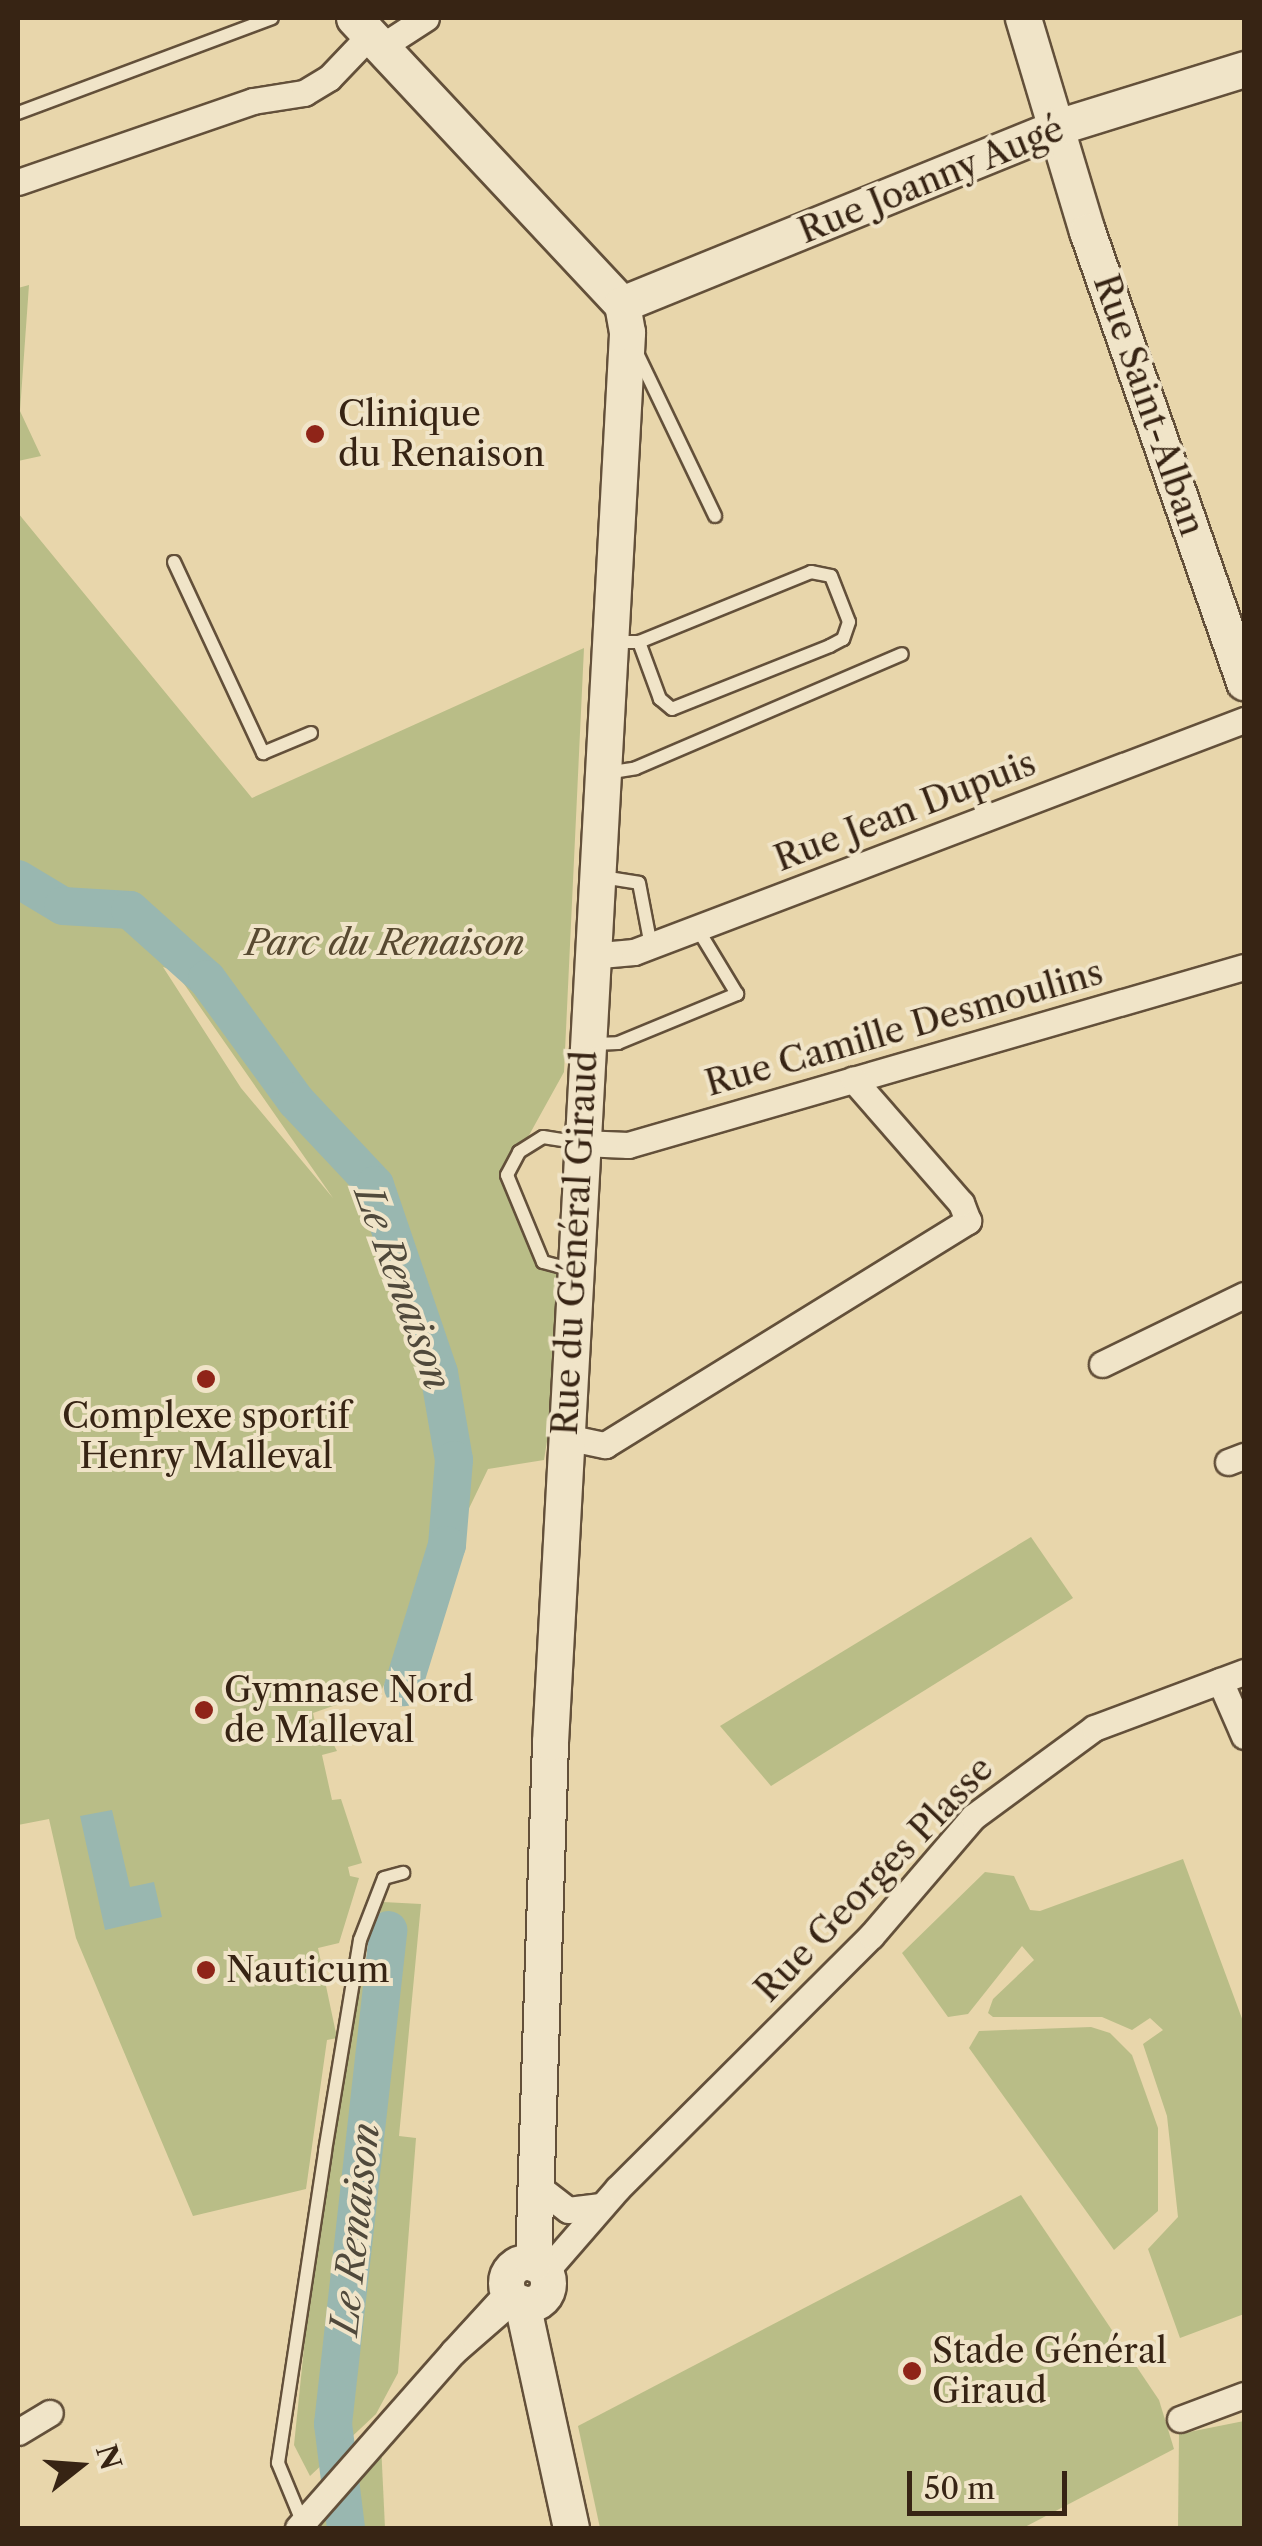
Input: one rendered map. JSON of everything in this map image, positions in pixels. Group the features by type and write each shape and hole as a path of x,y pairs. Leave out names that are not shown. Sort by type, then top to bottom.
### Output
{"street":[{"path":"18,182 252,101 304,94 330,78 367,34 426,18"},
{"name":"Rue Saint-Alban","path":"1023,18 1244,682"},
{"path":"367,34 624,318"},
{"name":"Rue Joanny Augé","path":"624,318 1057,127 1244,69"},
{"name":"Rue du Général Giraud","path":"571,2528 536,2352 527,2283 599,772 624,642 624,318"},
{"name":"Rue Jean Dupuis","path":"589,956 650,946 1244,720"},
{"name":"Rue Camille Desmoulins","path":"581,1143 628,1145 1244,967"},
{"path":"566,1437 605,1445 968,1220 852,1079"},
{"path":"1102,1364 1244,1295"},
{"path":"1232,1676 1244,1736"},
{"name":"Rue Georges Plasse","path":"300,2525 328,2488 453,2352 527,2283 871,1936 974,1817 1094,1728 1232,1676"},
{"path":"533,2184 568,2210 600,2206"},
{"path":"1180,2419 1244,2395"},
{"path":"18,2432 50,2412"}],"lane":[{"path":"18,112 272,18"},
{"path":"624,318 715,516"},
{"path":"174,562 263,753 310,733"},
{"path":"822,572 831,576 849,622 844,639 830,646 672,709 660,699 624,642 822,572"},
{"path":"599,772 636,768 902,654"},
{"path":"593,876 639,883 650,946"},
{"path":"585,1044 618,1043 732,1000 736,986 697,928"},
{"path":"574,1270 543,1262 507,1175 519,1152 543,1137 581,1143"},
{"path":"300,2525 278,2462 325,2151 360,1940 384,1878 402,1873"}],"green space":[{"path":"29,285 20,411 41,456 18,461 18,288"},
{"name":"Parc du Renaison","path":"18,513 252,798 584,648 564,1072 507,1175 540,1262 574,1270 544,1460 488,1469 382,1689 313,1713 316,1727 325,1728 337,1751 322,1755 332,1800 341,1799 362,1863 348,1867 350,1876 359,1878 339,1943 318,1948 337,2038 327,2040 306,2189 193,2216 76,1938 49,1819 18,1825","holes":["163,967 175,971 333,1198 241,1088"]},
{"path":"1031,1537 1073,1598 771,1786 720,1726"},
{"path":"1183,1859 1244,2024 1244,2314 1180,2338 1148,2249 1178,2217 1167,2116 1143,2044 1163,2030 1150,2018 1132,2030 1102,2017 993,2017 988,2013 993,1999 1034,1960 1022,1946 968,2014 948,2017 902,1953 985,1872 1014,1876 1030,1910 1040,1911"},
{"path":"383,1902 421,1904 399,2136 416,2138 398,2373 376,2414 310,2476 294,2445 308,2309 356,2002"},
{"path":"1091,2027 1110,2033 1132,2055 1158,2128 1158,2211 1114,2250 969,2048 979,2031"},
{"name":"Stade Général Giraud","path":"1021,2195 1159,2400 1174,2449 1023,2528 600,2528 578,2426"},
{"path":"1244,2421 1244,2528 1178,2528 1179,2434"},
{"path":"381,2444 385,2528 308,2528"}],"water":[{"path":"112,1810 130,1887 154,1882 162,1917 105,1930 80,1816"}],"waterway":[{"name":"Le Renaison","path":"18,879 63,906 130,910 207,979 296,1101 375,1185 439,1373 454,1460 447,1545 403,1687"},
{"name":"Le Renaison","path":"346,2528 333,2424 388,1930"}],"place":[{"name":"Clinique du Renaison","path":"315,434"},
{"name":"Complexe sportif Henry Malleval","path":"206,1379"},
{"name":"Gymnase Nord de Malleval","path":"204,1710"},
{"name":"Nauticum","path":"206,1970"},
{"name":"Stade Général Giraud","path":"912,2371"}]}
